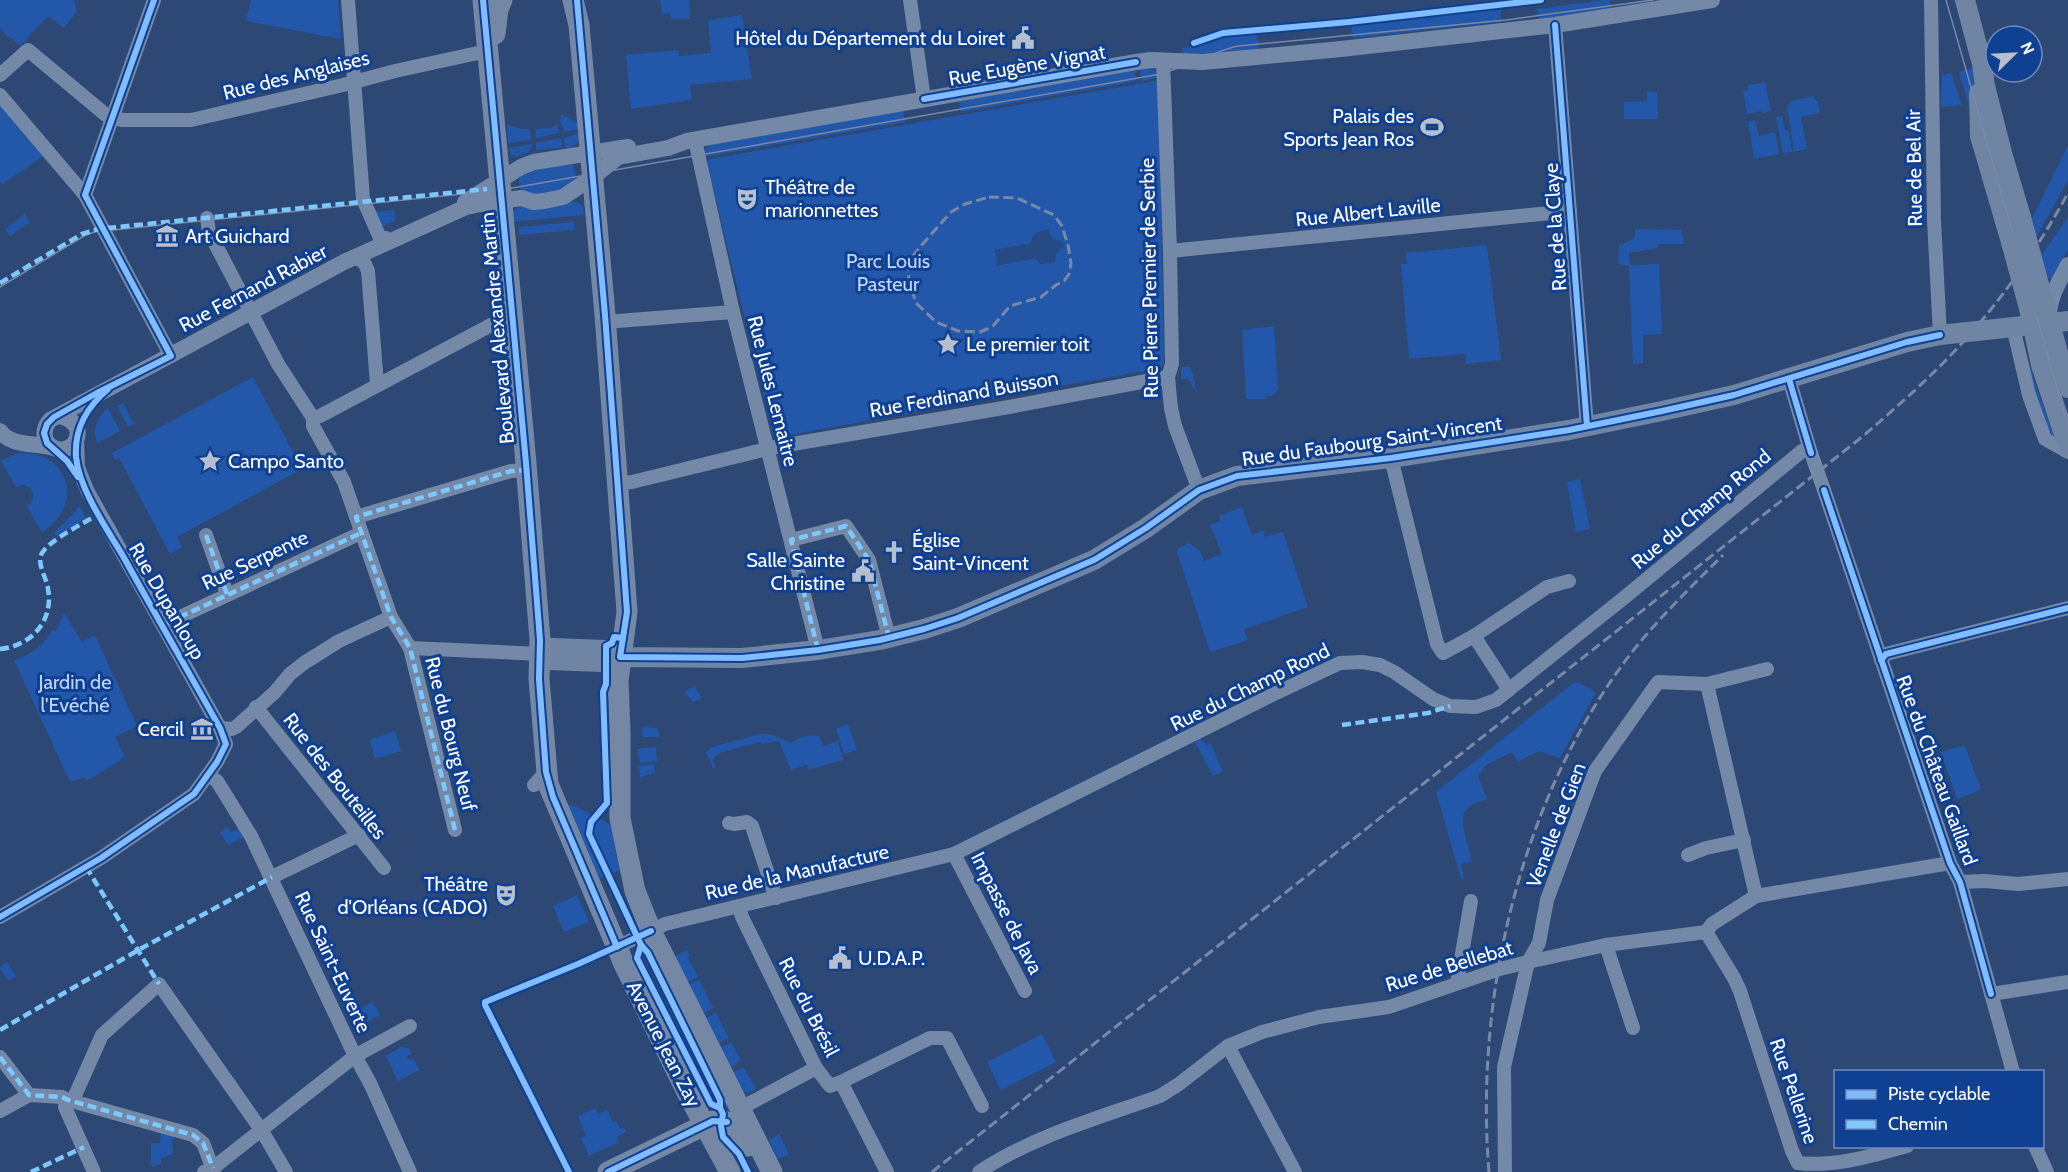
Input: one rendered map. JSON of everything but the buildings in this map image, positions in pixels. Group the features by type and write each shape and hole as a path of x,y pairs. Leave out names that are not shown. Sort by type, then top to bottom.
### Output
{"main road":[{"name":"Boulevard Alexandre Martin","path":"483,0 500,179 509,206 514,322 540,654 540,779"},
{"name":"Boulevard Alexandre Martin","path":"493,89 495,22 502,0"},
{"path":"575,0 594,148 593,177 627,612 620,657"},
{"path":"1965,0 1996,131 2041,292 2031,322 2068,388"},
{"path":"1978,48 1980,136 2011,242 2041,365 2068,446"},
{"name":"Rue du Faubourg Saint-Vincent","path":"540,654 546,660 603,662 620,657 742,658 819,650 889,638 953,620 1094,560 1146,528 1199,490 1244,475 1391,458 1587,426 1711,401 1789,380 1907,342 2031,322"},
{"name":"Avenue Jean Zay","path":"620,657 618,681 620,818 635,891 741,1108 749,1137"},
{"name":"Avenue Jean Zay","path":"540,779 553,797 617,947 704,1125 730,1172"},
{"path":"608,1172 717,1120 727,1122 749,1137 772,1172"},
{"path":"749,1137 762,1172"}],"street":[{"path":"85,195 154,0"},
{"path":"348,0 363,199 371,248 368,271 377,384"},
{"path":"910,0 916,51 917,88 926,99"},
{"name":"Rue Eugène Vignat","path":"509,206 563,197 593,177 618,156 1136,62 1235,60 1555,25 1712,0"},
{"name":"Rue de Bel Air","path":"1931,0 1934,220 1940,335"},
{"name":"Rue de la Claye","path":"1555,25 1587,426"},
{"path":"0,75 25,52 31,51 106,115 113,117"},
{"name":"Rue des Anglaises","path":"113,117 122,120 190,120 487,51"},
{"path":"916,51 928,85 926,99"},
{"name":"Rue Pierre Premier de Serbie","path":"1163,60 1172,364 1168,377 1175,426 1199,490"},
{"path":"0,95 85,195 171,356"},
{"name":"Rue Eugène Vignat","path":"500,179 521,166 594,148 675,139 691,141"},
{"name":"Rue Jules Lemaitre","path":"691,141 819,650"},
{"name":"Rue Fernand Rabier","path":"3,434 20,435 53,420 371,248 469,200 500,179"},
{"path":"371,248 470,206 509,206"},
{"path":"371,248 376,252 469,210 486,208 496,210 509,206"},
{"name":"Rue Albert Laville","path":"1170,251 1570,211"},
{"name":"Rue du Bourg Neuf","path":"207,218 209,232 344,482 391,616 411,648 455,830"},
{"path":"2068,265 2049,303 2031,322 2029,395 2045,439 2068,452"},
{"path":"605,322 733,312"},
{"path":"313,422 377,384 491,325 514,322"},
{"name":"Rue Ferdinand Buisson","path":"618,483 632,482 767,449 1168,377"},
{"name":"Rue du Château Gaillard","path":"1789,380 1810,450 1950,863 1960,882 2013,1070"},
{"name":"Rue Fernand Rabier","path":"77,435 90,406 108,389"},
{"path":"3,434 13,441 65,450 70,448 77,435 74,422 53,420 45,438 50,447"},
{"name":"Rue Dupanloup","path":"77,435 78,467 87,490 220,728"},
{"name":"Rue du Champ Rond","path":"954,854 1336,664 1351,662 1380,665 1433,699 1450,706 1476,707 1496,700 1626,597 1802,451 1810,450"},
{"path":"1391,458 1437,645 1443,653 1474,636 1547,587 1569,581"},
{"path":"356,517 511,471 526,470"},
{"path":"791,540 846,526 869,560 889,638"},
{"name":"Rue Serpente","path":"167,623 361,533"},
{"path":"206,535 227,594"},
{"path":"1881,660 1886,654 2068,608"},
{"path":"0,917 101,858 194,794 225,750 226,744 220,728 236,727 290,674 315,656 339,641 391,616"},
{"path":"1474,636 1509,690"},
{"path":"411,648 540,654"},
{"name":"Venelle de Gien","path":"1528,962 1539,943 1547,900 1595,771 1658,682 1707,684 1767,669"},
{"path":"1707,684 1756,896"},
{"name":"Rue des Bouteilles","path":"256,707 384,868"},
{"name":"Rue Saint-Euverte","path":"208,775 217,781 251,836 272,877 410,1172"},
{"path":"729,823 747,822 752,826 776,898"},
{"path":"272,877 359,835"},
{"path":"1688,855 1706,848 1744,840"},
{"name":"Rue de la Manufacture","path":"617,947 652,925 776,898 954,854"},
{"name":"Impasse de Java","path":"954,854 1025,991"},
{"path":"1706,932 1712,924 1756,896 1950,863"},
{"path":"1960,882 1985,880 2018,884 2068,879"},
{"path":"1456,983 1471,901"},
{"name":"Rue du Brésil","path":"739,906 742,917 816,1068 830,1086 841,1082 887,1172"},
{"name":"Rue de Bellebat","path":"979,1172 1024,1147 1160,1096 1228,1046 1262,1032 1320,1017 1389,1007 1456,983 1528,962 1606,945 1706,932"},
{"name":"Rue Pellerine","path":"1706,932 1740,991 1797,1168 1852,1161 1900,1148"},
{"path":"1606,945 1633,1028"},
{"path":"1505,1172 1504,1067 1528,962"},
{"path":"1991,994 2068,982"},
{"path":"94,1172 65,1107 71,1100 102,1035 159,984 262,1131 286,1172"},
{"path":"0,1111 29,1095 62,1097 193,1135 203,1143 210,1171 355,1056 410,1026"},
{"path":"841,1082 930,1038 947,1038 982,1106"},
{"path":"1228,1046 1295,1172"},
{"path":"0,1057 29,1095"},
{"path":"741,1108 816,1068"},
{"path":"2036,1148 2047,1172"}],"green space":[{"path":"0,0 74,0 77,11 64,28 48,16 20,46 0,28"},
{"path":"251,0 338,0 341,39 246,21"},
{"path":"660,0 689,0 690,19 671,19 670,13 662,14"},
{"path":"1610,0 1612,9 1539,21 1537,9"},
{"path":"1500,8 1501,22 1353,38 1351,24"},
{"path":"742,15 752,79 690,85 692,100 631,109 626,55 678,50 679,56 711,53 708,20"},
{"path":"1257,33 1259,51 1184,55 1182,48 1230,36"},
{"path":"1139,67 1151,68 1160,77 1142,81"},
{"path":"1135,68 1137,81 961,112 959,100"},
{"path":"1973,68 1977,86 1970,109 1959,72"},
{"path":"1951,73 1962,105 1941,107 1942,75"},
{"name":"Parc Louis Pasteur","path":"1155,81 1159,84 1164,364 1161,368 778,437 773,434 707,163 710,159"},
{"path":"1765,82 1771,111 1747,114 1743,91 1748,90 1748,85"},
{"path":"1647,91 1657,92 1658,119 1624,119 1624,102 1647,101"},
{"path":"1814,96 1815,101 1818,101 1820,113 1801,117 1807,149 1794,152 1787,107 1791,101"},
{"path":"0,106 43,156 3,184 0,182"},
{"path":"903,110 905,122 703,157 709,145"},
{"path":"562,114 578,124 579,129 564,132 560,120"},
{"path":"1782,116 1785,130 1789,130 1792,152 1783,153 1776,117"},
{"path":"1755,120 1759,136 1775,132 1779,154 1754,159 1748,122"},
{"path":"507,124 521,129 530,129 531,140 508,143"},
{"path":"557,124 559,133 536,138 535,129 552,128"},
{"path":"579,133 578,143 569,148 565,147 564,138"},
{"path":"561,138 562,148 536,150 536,143"},
{"path":"532,144 530,151 515,157 508,148"},
{"path":"2068,145 2068,180 2036,238 2032,218"},
{"path":"566,164 574,166 576,179 564,187 542,194 521,189 519,181 527,170"},
{"path":"577,202 583,207 584,215 511,222 510,213 519,207 545,208"},
{"path":"394,210 395,221 380,227 373,212"},
{"path":"25,214 30,222 10,236 5,229"},
{"path":"2068,217 2068,249 2052,278 2047,279 2041,256"},
{"path":"574,222 575,230 519,235 519,227"},
{"path":"1635,229 1682,230 1684,244 1658,244 1658,248 1629,253 1630,265 1659,264 1662,334 1643,335 1643,363 1633,364 1629,266 1618,264 1619,245 1634,239"},
{"path":"1487,245 1501,360 1466,364 1465,354 1409,359 1401,264 1407,264 1406,253"},
{"path":"1274,326 1278,390 1273,395 1266,396 1267,399 1246,399 1242,330"},
{"path":"2027,356 2037,390 2057,440 2049,437 2034,389"},
{"path":"1181,367 1191,367 1196,390 1189,379 1181,379"},
{"name":"Campo Santo","path":"253,377 302,469 177,537 182,547 170,554 119,458 115,460 112,453"},
{"path":"123,403 134,424 128,427 117,406"},
{"path":"108,408 120,431 97,443 95,433 97,424 101,415"},
{"path":"19,453 36,455 50,461 60,470 66,482 67,495 64,508 55,521 42,532 27,507 33,498 31,489 24,485 16,487 1,461"},
{"path":"1580,479 1590,529 1576,532 1567,482"},
{"path":"80,506 86,518 56,536 54,533"},
{"path":"1242,507 1252,535 1263,530 1265,537 1283,532 1308,607 1244,629 1248,640 1210,652 1177,552 1178,548 1189,543 1200,551 1204,561 1222,554 1210,525 1220,521 1219,516"},
{"name":"Jardin de l'Evéché","path":"64,613 82,642 95,635 137,726 115,737 125,757 87,781 84,777 70,782 14,660 31,653 41,645 52,630 56,631"},
{"path":"1578,682 1596,692 1560,758 1539,751 1518,762 1512,752 1486,765 1478,777 1487,798 1471,806 1464,815 1464,828 1471,862 1461,864 1464,878 1461,879 1436,792 1572,684"},
{"path":"695,687 702,698 694,702 684,692"},
{"path":"848,724 857,750 844,754 836,729"},
{"path":"642,727 658,728 659,737 642,737"},
{"path":"395,731 401,751 375,759 370,740"},
{"path":"760,734 770,734 791,743 804,736 819,736 824,746 838,741 843,760 808,770 807,765 791,770 779,741 762,744 760,742 719,753 713,759 715,768 713,768 706,752 712,747"},
{"path":"1201,739 1207,745 1210,743 1223,771 1213,776 1195,742"},
{"path":"1965,745 1981,790 1957,799 1941,752"},
{"path":"656,747 657,761 640,763 637,749"},
{"path":"654,764 655,773 640,777 639,766"},
{"path":"569,805 606,822 614,829 624,869 597,879 567,809"},
{"path":"227,827 231,832 239,828 244,837 228,845 220,833"},
{"path":"577,895 589,922 564,932 553,906"},
{"path":"687,950 690,956 688,958 698,977 687,982 674,957"},
{"path":"7,962 16,976 8,981 0,968"},
{"path":"699,980 713,1008 703,1014 689,985"},
{"path":"373,1002 380,1015 367,1022 360,1009"},
{"path":"716,1013 729,1038 719,1043 706,1018"},
{"path":"1042,1034 1056,1062 1001,1090 987,1062"},
{"path":"731,1042 741,1061 731,1067 721,1048"},
{"path":"401,1047 409,1048 411,1054 407,1056 409,1060 414,1059 419,1070 398,1081 386,1056"},
{"path":"744,1067 756,1089 748,1093 743,1091 733,1072"},
{"path":"595,1108 598,1114 607,1110 613,1122 616,1121 620,1129 624,1128 626,1132 617,1137 619,1142 589,1156 581,1138 586,1136 578,1116"},
{"path":"161,1129 175,1132 172,1143 173,1154 161,1158 161,1164 151,1167 151,1143 160,1143"},
{"path":"779,1134 789,1154 778,1159 769,1140"}],"shaded area":[{"path":"1050,229 1052,239 1063,242 1064,246 1056,254 1055,262 1040,264 1035,258 996,266 997,258 994,250 1031,243 1035,234"}],"tram line":[{"path":"0,287 94,232 501,190 1155,75 1238,46 1506,20 1653,0"},
{"path":"1946,0 2068,426"}],"railway":[{"path":"932,1172 1862,437 1907,398 1967,338 2029,258 2068,193"},
{"path":"989,197 1017,198 1054,215 1062,226 1068,245 1071,263 1069,274 1064,281 1041,297 1010,306 993,326 980,332 958,331 936,322 916,303 908,273 913,256 951,212 965,204 989,197"},
{"path":"1489,1172 1486,1104 1490,1034 1499,964 1514,895 1536,828 1563,764 1597,703 1646,635 1723,555"}],"marked path":[{"path":"0,283 82,234 98,229 487,189"},
{"path":"455,830 410,648 391,617 356,517 511,471 526,470"},
{"path":"0,649 21,643 38,630 44,621 49,601 40,562 42,553 60,537 99,514"},
{"path":"818,650 791,540 846,526 869,560 889,638"},
{"path":"167,623 361,533"},
{"path":"206,535 227,594"},
{"path":"1342,725 1428,713 1450,706"},
{"path":"86,867 159,984"},
{"path":"0,1030 142,948 272,877"},
{"path":"0,1057 29,1095 62,1097 193,1135 203,1143 213,1168"},
{"path":"31,1172 84,1147"}],"cycle path":[{"path":"78,477 67,461 47,443 44,433 47,424 54,417 97,393 171,356 85,195 154,0"},
{"path":"483,0 526,463 540,640 539,679 546,772 553,797 617,947"},
{"path":"577,0 605,315 627,612 620,657 742,658 818,650 880,640 958,618 1094,560 1146,528 1199,490 1237,476 1391,458 1569,430 1734,395 1907,342 1940,335"},
{"path":"1194,43 1223,33 1349,22 1541,0"},
{"path":"1555,25 1587,426"},
{"path":"924,99 1136,62"},
{"path":"1789,379 1811,453"},
{"path":"0,917 101,858 194,794 217,762 226,744 220,728 82,482 76,457 77,437 88,411 108,389"},
{"path":"1824,490 1950,863 1960,882 1991,994"},
{"path":"1881,660 1886,654 2068,608"},
{"path":"623,638 614,637 612,643 606,646 606,684 603,692 607,803 591,822 589,834 641,945 648,953 720,1100 723,1114 721,1126 723,1137 739,1154 748,1172"},
{"path":"569,1172 485,1002 651,931"},
{"path":"641,945 637,958 711,1104 720,1108"},
{"path":"608,1172 713,1121 727,1122"}],"place":[{"name":"Hôtel du Département du Loiret","path":"1023,38"},
{"name":"Palais des Sports Jean Ros","path":"1432,127"},
{"name":"Théâtre de marionnettes","path":"747,199"},
{"name":"Art Guichard","path":"167,236"},
{"name":"Le premier toit","path":"948,344"},
{"name":"Campo Santo","path":"210,461"},
{"name":"Église Saint-Vincent","path":"894,552"},
{"name":"Salle Sainte Christine","path":"863,571"},
{"name":"Cercil","path":"202,729"},
{"name":"Théâtre d'Orléans (CADO)","path":"506,895"},
{"name":"U.D.A.P.","path":"840,958"}]}
